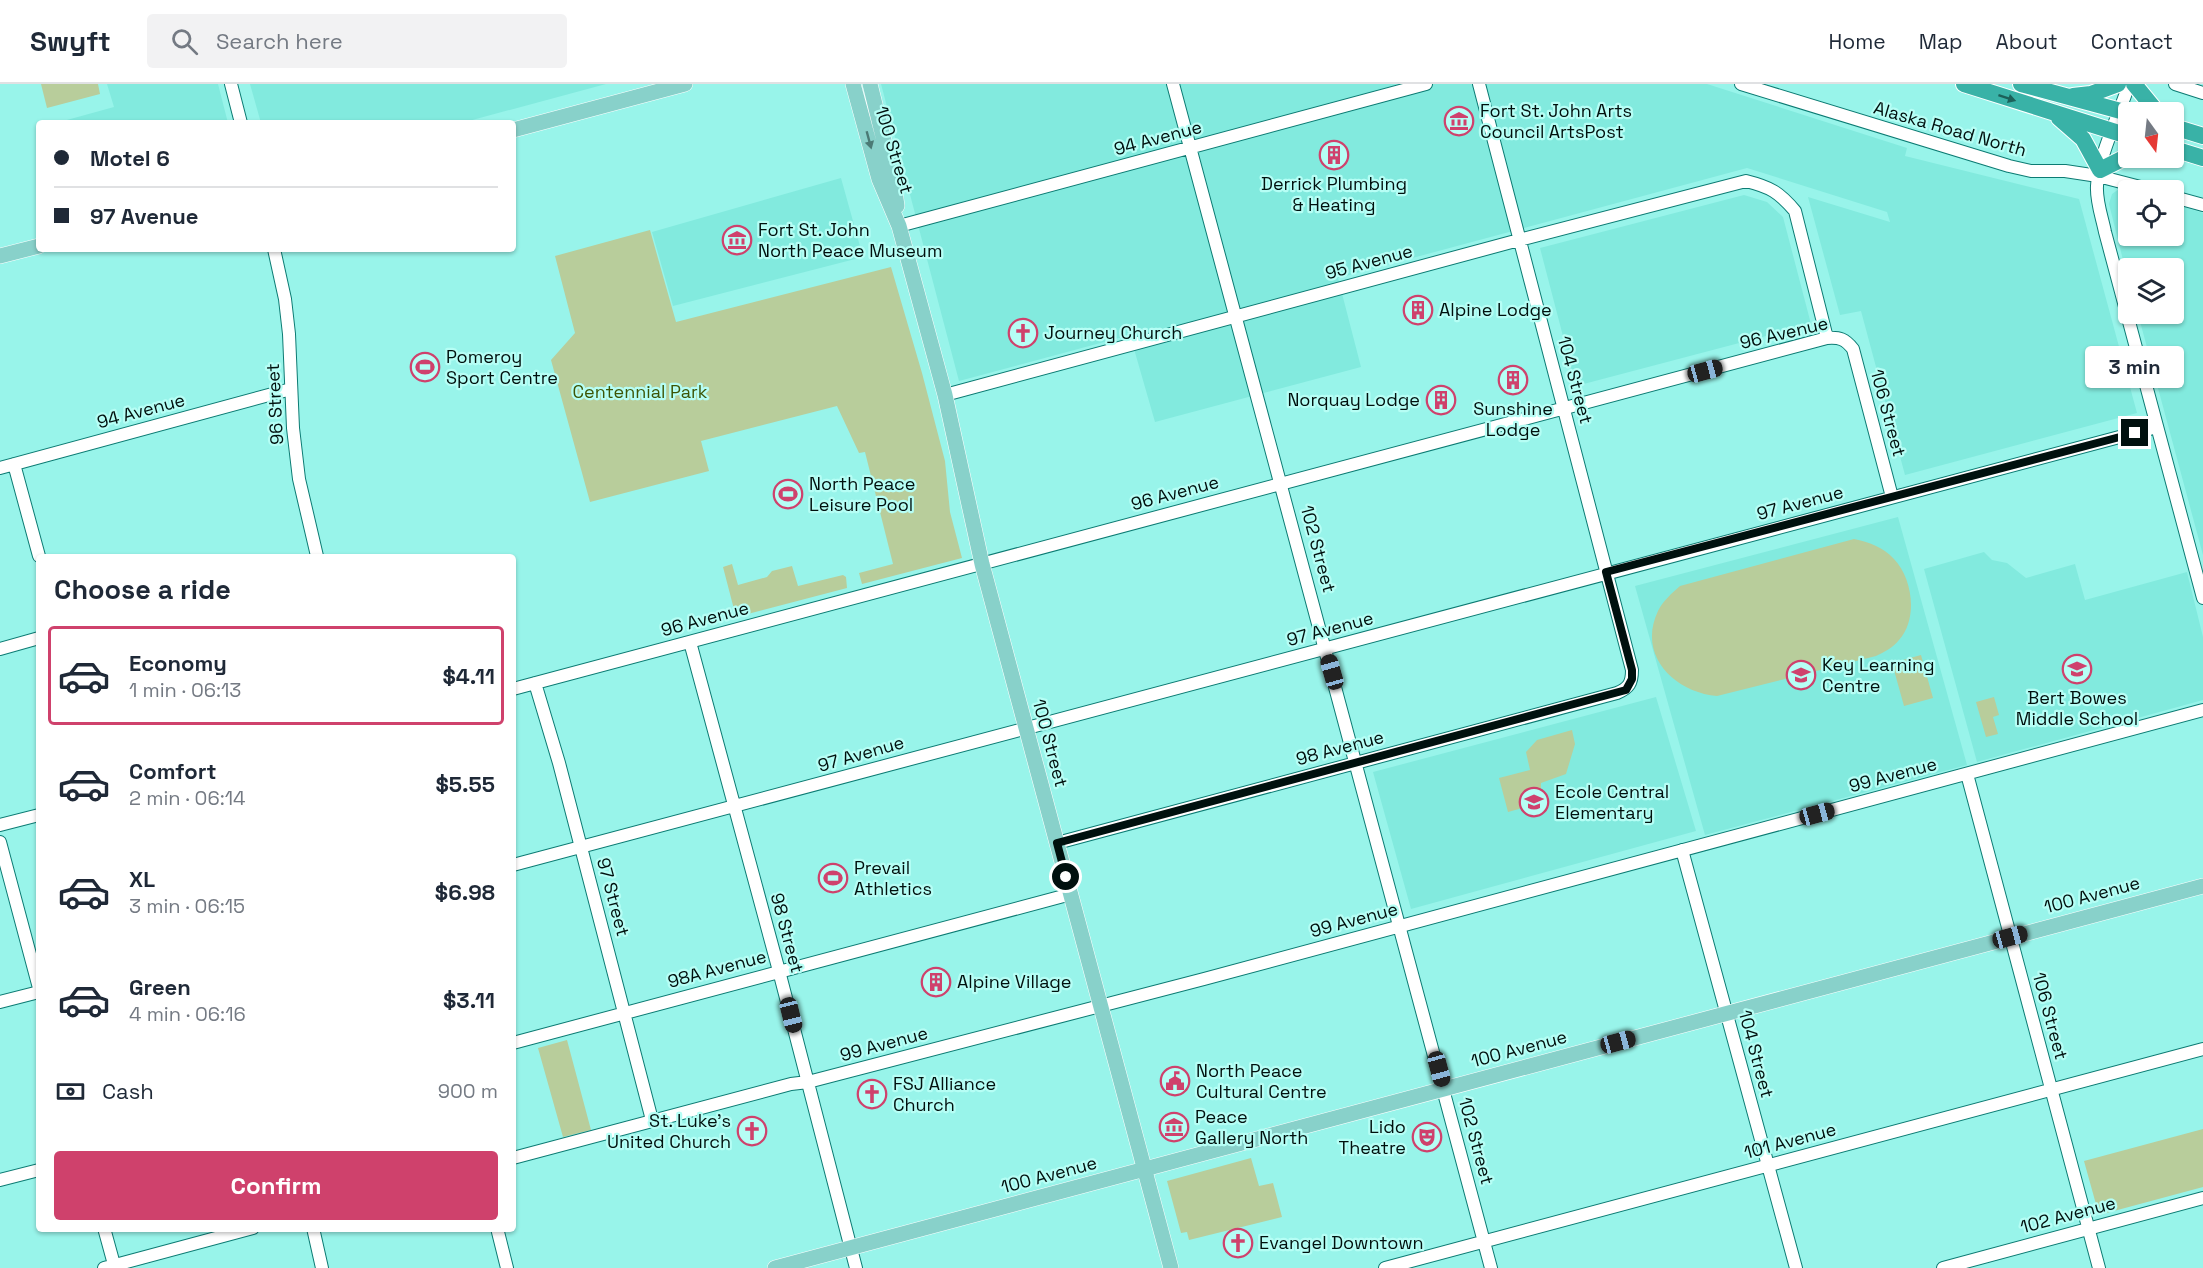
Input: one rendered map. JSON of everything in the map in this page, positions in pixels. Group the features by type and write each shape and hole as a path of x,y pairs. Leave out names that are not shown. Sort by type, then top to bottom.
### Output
{"highway":[{"path":"1964,84 2118,132"},
{"path":"2021,84 2118,110"},
{"path":"2064,97 2091,94 2118,84"},
{"path":"2134,84 2149,102"},
{"path":"2051,112 2083,139 2099,173 2118,162"},
{"path":"2184,129 2203,136"},
{"path":"2184,152 2203,158"}],"main road":[{"path":"516,129 685,84"},
{"name":"100 Street","path":"854,84 879,179 899,226 945,395 982,564 1171,1268"},
{"name":"100 Street","path":"870,84 893,177 899,226"},
{"path":"0,256 36,247"},
{"name":"100 Avenue","path":"775,1268 2203,885"}],"street":[{"path":"231,84 240,120"},
{"name":"102 Street","path":"1173,84 1491,1268"},
{"name":"94 Avenue","path":"899,226 1426,84"},
{"name":"104 Street","path":"1479,84 1632,670 1630,685"},
{"name":"Alaska Road North","path":"1741,84 2009,166 2031,171 2099,173 2121,180"},
{"path":"2126,102 2129,84"},
{"path":"2175,84 2203,93"},
{"path":"2118,137 2099,173 2097,194 2105,232 2203,598"},
{"name":"95 Avenue","path":"945,395 1746,181 1773,189 1795,211 1827,338"},
{"path":"2184,200 2203,206"},
{"name":"96 Street","path":"275,252 285,299 298,479 317,554"},
{"name":"96 Avenue","path":"516,688 1827,338 1838,337 1846,340"},
{"name":"106 Street","path":"1846,340 1853,349 1892,497"},
{"name":"94 Avenue","path":"0,468 291,389"},
{"name":"97 Avenue","path":"516,864 2157,427"},
{"path":"14,464 38,554"},
{"path":"0,649 36,639"},
{"name":"98 Street","path":"690,642 856,1268"},
{"name":"97 Street","path":"535,683 581,847 652,1120"},
{"name":"98 Avenue","path":"1057,843 1617,693 1626,690 1630,685"},
{"name":"99 Avenue","path":"516,1157 791,1084 808,1082 1100,1006 2203,710"},
{"name":"106 Street","path":"1967,774 2099,1268"},
{"path":"0,825 36,816"},
{"path":"0,842 36,979"},
{"name":"104 Street","path":"1682,850 1796,1268"},
{"name":"98A Avenue","path":"516,1042 1071,894"},
{"path":"0,1002 36,991"},
{"name":"101 Avenue","path":"1385,1268 2203,1049"},
{"path":"0,1180 36,1171"},
{"name":"102 Avenue","path":"1943,1268 2203,1198"},
{"path":"105,1232 111,1267 238,1232"},
{"path":"313,1232 322,1268"},
{"path":"498,1232 507,1268"}],"shaded area":[{"path":"107,84 218,84 227,120 67,120 114,107"},
{"path":"250,84 606,84 472,120 260,120"},
{"path":"881,84 1707,84 1907,148 1905,156 2079,199 2137,413 1905,475 1861,311 1840,315 1808,197 1890,222 1887,212 1747,168 1338,278 1361,367 1155,422 1130,335 959,381"},
{"path":"841,178 863,257 673,306 652,232"},
{"path":"2118,190 2118,240 2109,204 2112,194"},
{"path":"1744,195 1767,202 1783,217 1811,324 1576,386 1540,248"},
{"path":"2184,207 2203,213 2203,555 2141,324 2184,324 2184,258 2122,258 2120,246 2184,246"},
{"name":"Key Learning Centre","path":"1898,517 1967,765 1705,835 1635,586"},
{"name":"Bert Bowes Middle School","path":"1984,552 1992,560 2007,563 2026,578 2075,564 2085,600 2187,572 2203,637 2203,700 1977,762 1924,569"},
{"name":"Ecole Central Elementary","path":"1656,697 1696,831 1411,909 1373,772"}],"green space":[{"path":"41,84 98,84 100,94 47,108"},
{"name":"Centennial Park","path":"650,230 676,322 891,267 945,461 950,512 962,558 862,584 859,573 893,564 865,452 859,453 837,406 701,441 709,471 590,502 551,360 575,333 555,256"},
{"path":"1854,539 1880,548 1894,559 1909,588 1911,610 1909,621 1897,643 1891,648 1876,656 1717,696 1701,693 1674,679 1656,656 1652,642 1653,627 1658,611 1680,586"},
{"path":"732,564 738,585 767,577 772,571 792,566 798,586 843,575 846,577 847,588 736,617 723,567"},
{"path":"1921,655 1933,698 1904,706 1892,663"},
{"path":"1994,697 1999,715 1993,717 1998,734 1986,737 1976,702"},
{"path":"1572,730 1575,744 1566,774 1541,783 1541,800 1537,804 1508,812 1499,778 1530,770 1526,752 1537,740"},
{"path":"567,1040 591,1130 563,1137 538,1048"},
{"path":"2203,1129 2203,1187 2099,1215 2084,1161"},
{"path":"1251,1158 1259,1186 1273,1183 1282,1217 1189,1240 1187,1232 1181,1233 1167,1181"}],"place":[{"name":"Fort St. John Arts Council ArtsPost","path":"1459,121"},
{"name":"Derrick Plumbing & Heating","path":"1334,155"},
{"name":"Fort St. John North Peace Museum","path":"737,240"},
{"name":"Alpine Lodge","path":"1418,310"},
{"name":"Journey Church","path":"1023,333"},
{"name":"Pomeroy Sport Centre","path":"425,367"},
{"name":"Sunshine Lodge","path":"1513,380"},
{"name":"Norquay Lodge","path":"1441,400"},
{"name":"North Peace Leisure Pool","path":"788,494"},
{"name":"Bert Bowes Middle School","path":"2077,669"},
{"name":"Key Learning Centre","path":"1801,675"},
{"name":"Ecole Central Elementary","path":"1534,802"},
{"name":"Prevail Athletics","path":"833,878"},
{"name":"Alpine Village","path":"936,982"},
{"name":"North Peace Cultural Centre","path":"1175,1081"},
{"name":"FSJ Alliance Church","path":"872,1094"},
{"name":"Peace Gallery North","path":"1174,1127"},
{"name":"St. Luke's United Church","path":"752,1131"},
{"name":"Lido Theatre","path":"1427,1137"},
{"name":"Evangel Downtown","path":"1238,1243"}],"route":[{"path":"1066,877 1057,843 1626,690 1632,679 1632,670 1606,572 2135,433"}]}
